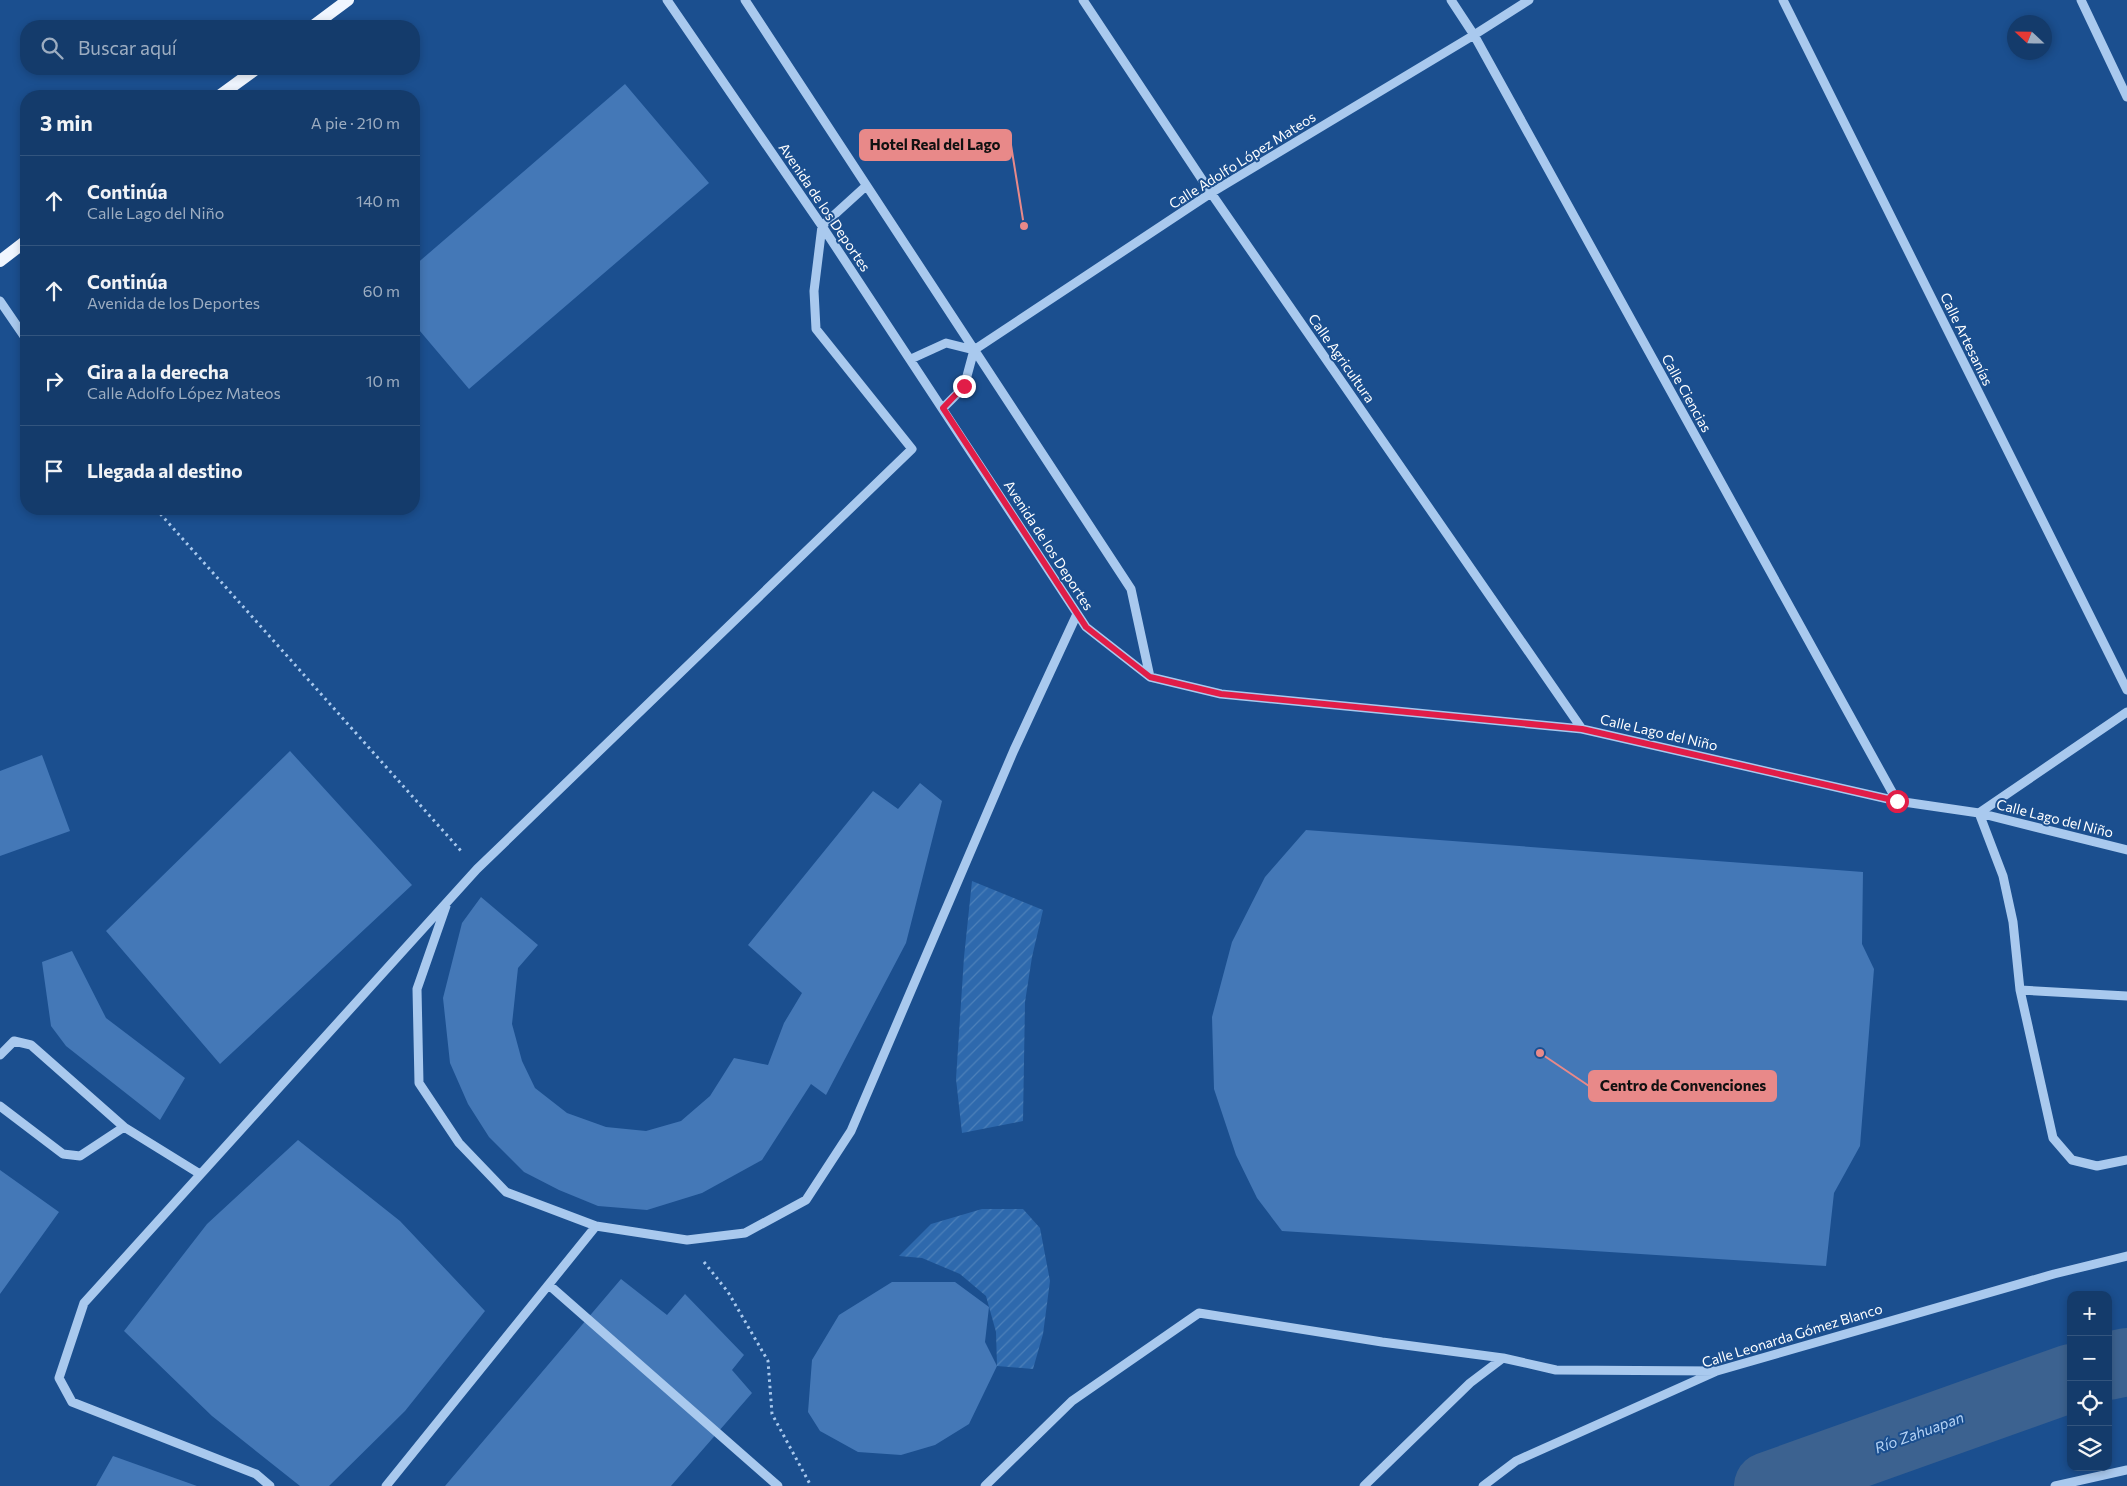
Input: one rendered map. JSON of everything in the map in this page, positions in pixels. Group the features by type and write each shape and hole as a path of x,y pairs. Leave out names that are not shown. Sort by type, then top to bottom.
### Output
{"main road":[{"path":"321,20 348,0"},
{"path":"227,90 248,75"},
{"path":"0,261 20,246"}],"street":[{"name":"Avenida de los Deportes","path":"667,0 822,226 1086,627 1150,677"},
{"path":"744,0 1131,589 1150,677"},
{"name":"Calle Agricultura","path":"1083,0 1211,193 1582,729"},
{"name":"Calle Ciencias","path":"1450,0 1474,35 1897,801"},
{"name":"Calle Adolfo López Mateos","path":"974,350 1211,193 1529,0"},
{"name":"Calle Artesanías","path":"1783,0 2127,690"},
{"path":"2081,0 2127,97"},
{"path":"270,1486 256,1474 72,1402 59,1378 84,1303 477,869 912,449 816,330 814,291 822,226 866,186"},
{"path":"0,301 20,330"},
{"path":"910,359 946,343 974,350"},
{"path":"943,408 964,386 974,350"},
{"path":"448,901 417,989 419,1083 459,1143 506,1192 596,1226 687,1240 746,1233 806,1200 851,1131 1014,750 1077,614"},
{"name":"Calle Lago del Niño","path":"1150,677 1221,694 1582,729 1897,801 1978,813 2127,850"},
{"path":"2127,712 1978,813 2003,876 2013,922 2020,990 2053,1138 2072,1160 2097,1166 2127,1160"},
{"path":"2020,990 2127,996"},
{"path":"0,1055 14,1041 31,1045 124,1127 200,1174"},
{"path":"0,1106 63,1154 80,1156 124,1127"},
{"path":"386,1486 596,1226"},
{"name":"Calle Leonarda Gómez Blanco","path":"1483,1486 1516,1461 1716,1371 2007,1287 2127,1256"},
{"path":"549,1285 778,1486"},
{"path":"985,1486 1072,1401 1199,1313 1382,1342 1503,1358 1556,1370 1716,1371"},
{"path":"1364,1486 1470,1383 1503,1358"},
{"path":"2055,1486 2127,1470"}],"path":[{"path":"161,515 477,869"},
{"path":"687,1240 728,1292 768,1361 772,1414 811,1486"}],"shaded area":[{"path":"972,881 1043,910 1032,957 1025,1002 1023,1121 962,1133 956,1079 964,957"},
{"path":"982,1209 1023,1209 1040,1228 1050,1281 1043,1334 1033,1369 997,1366 996,1332 986,1296 960,1274 922,1258 899,1256 931,1224"}],"building":[{"path":"625,84 709,183 469,389 420,331 420,261"},
{"path":"290,751 412,885 220,1064 106,931"},
{"path":"42,755 70,831 0,856 0,771"},
{"path":"920,783 942,801 906,943 826,1095 811,1084 762,1160 702,1193 647,1210 598,1206 559,1190 524,1172 489,1137 468,1104 450,1063 443,998 462,923 481,897 538,945 518,968 512,1024 522,1061 535,1088 567,1113 606,1127 646,1131 681,1121 710,1096 734,1058 768,1065 784,1023 802,993 748,945 873,791 898,809"},
{"path":"1306,830 1863,872 1862,944 1874,969 1860,1146 1834,1193 1826,1266 1282,1231 1257,1198 1236,1155 1214,1089 1212,1017 1232,942 1265,877"},
{"path":"72,951 106,1018 185,1078 160,1120 66,1046 51,1026 42,962"},
{"path":"298,1140 400,1221 485,1311 405,1411 329,1486 300,1486 212,1416 124,1331 207,1224"},
{"path":"0,1170 59,1212 0,1294"},
{"path":"621,1279 667,1315 685,1294 744,1355 732,1370 752,1393 671,1486 445,1486"},
{"path":"892,1282 955,1282 989,1307 985,1342 997,1366 969,1424 935,1445 901,1455 858,1452 820,1431 808,1412 812,1360 839,1315"},
{"path":"113,1456 197,1486 96,1486"}],"waterway":[{"name":"Río Zahuapan","path":"2112,1365 2127,1362"},
{"name":"Río Zahuapan","path":"1768,1486 2067,1379"}],"place":[{"name":"Hotel Real del Lago","path":"1024,226"},
{"name":"Centro de Convenciones","path":"1540,1053"}],"route":[{"path":"964,386 943,408 1086,627 1150,677 1221,694 1582,729 1897,801"}]}
